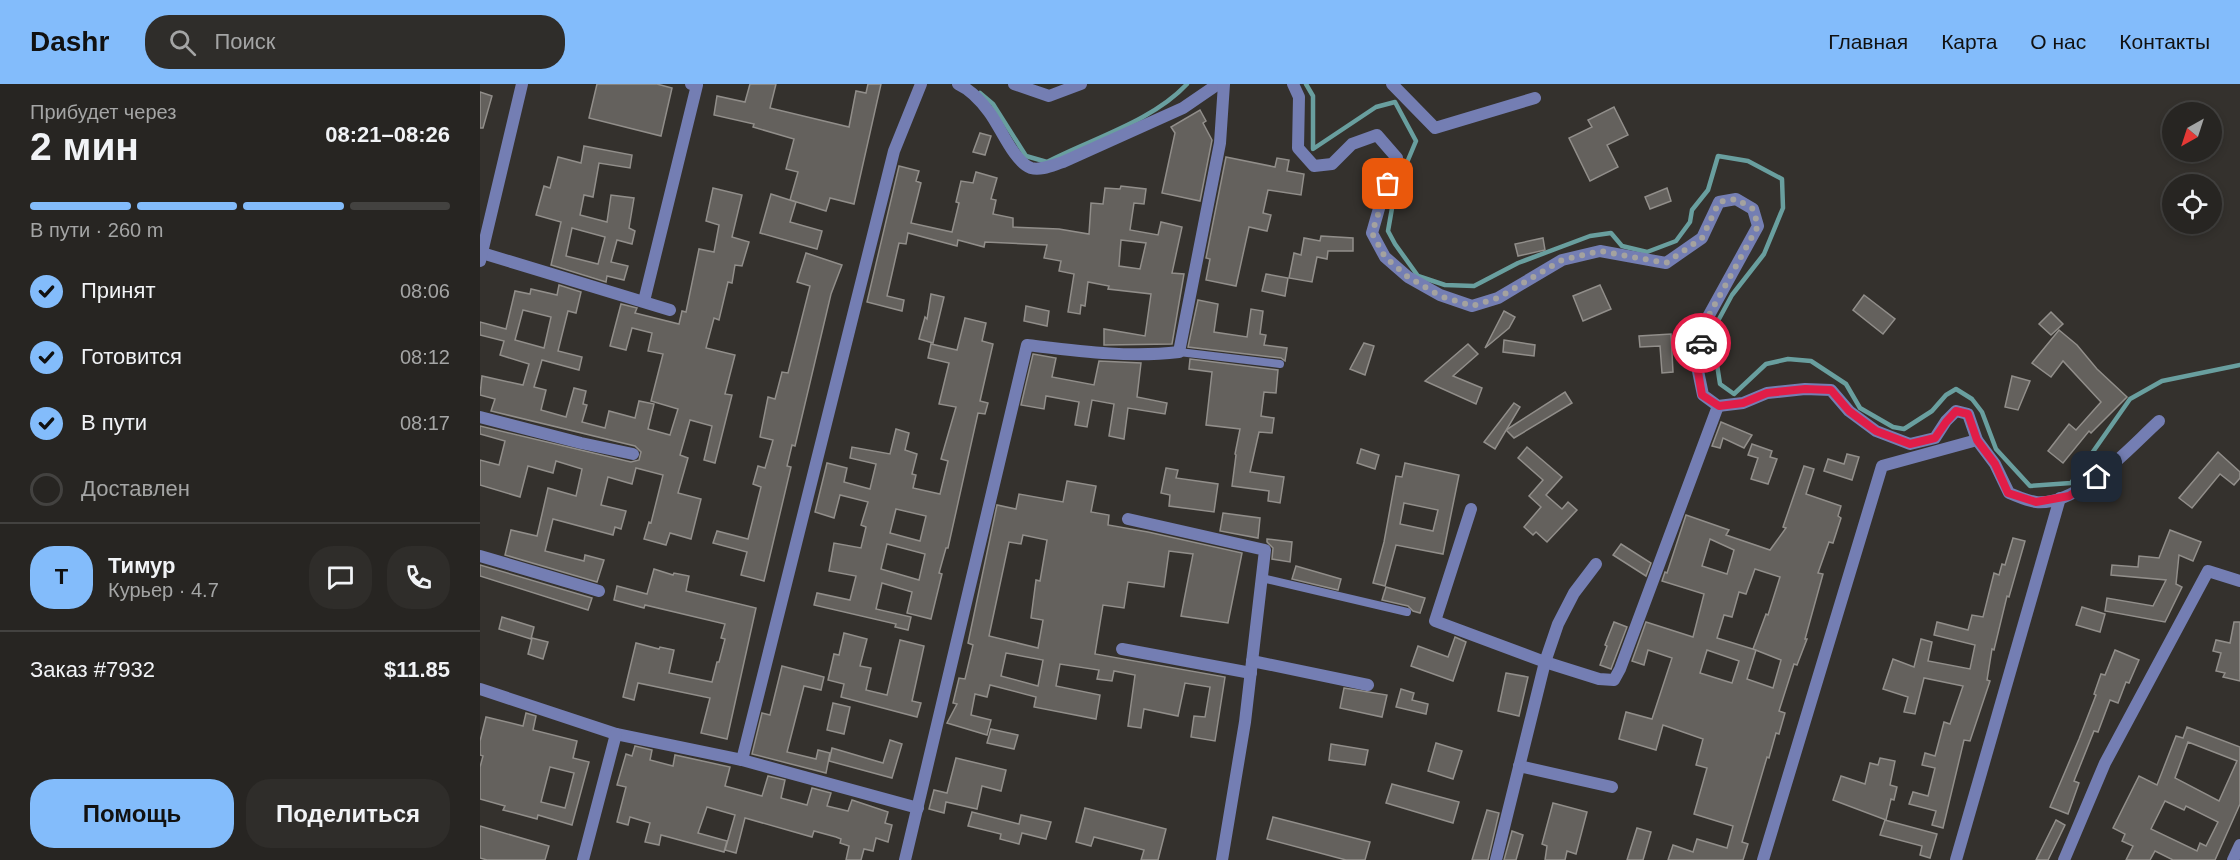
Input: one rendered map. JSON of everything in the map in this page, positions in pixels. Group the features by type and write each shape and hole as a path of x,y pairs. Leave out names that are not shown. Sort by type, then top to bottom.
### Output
{"street":[{"path":"522,84 481,257 670,310"},
{"path":"644,302 697,85 691,84"},
{"path":"742,760 894,151 921,84"},
{"path":"958,84 969,89 990,112 1017,157 1030,168 1042,168 1063,162 1184,108 1218,84"},
{"path":"1014,84 1049,96 1081,84"},
{"path":"905,860 1027,345 1122,355 1179,352 1220,143 1224,84"},
{"path":"1293,84 1299,97 1298,148 1314,166 1332,164 1352,144 1377,135 1397,158 1372,233 1385,257 1408,277 1440,296 1472,306 1498,298 1562,260 1600,251 1666,263 1702,238 1719,202 1736,199 1753,209 1758,226 1703,326 1697,366 1702,395 1719,406 1743,403 1767,393 1805,389 1831,390 1849,411 1876,431 1910,444 1935,438 1956,411 1968,414 1977,440 1995,464 2008,493 2036,502 2069,496 2097,477 2159,421"},
{"path":"1392,84 1436,128 1535,98"},
{"path":"1471,509 1435,621 1545,662 1599,679 1614,680 1719,406"},
{"path":"480,417 633,454"},
{"path":"1763,860 1882,466 1977,440"},
{"path":"1956,860 2060,498"},
{"path":"1128,519 1266,550 1252,667 1222,860"},
{"path":"480,556 599,591"},
{"path":"1496,860 1545,662 1558,624 1574,593 1596,564"},
{"path":"2064,860 2105,763 2208,571 2240,580"},
{"path":"1122,649 1368,685"},
{"path":"480,689 616,734 742,760 918,808"},
{"path":"583,860 616,734"},
{"path":"1519,766 1612,787"},
{"path":"2233,860 2240,845"}],"lane":[{"path":"1179,352 1280,364"},
{"path":"1262,578 1407,612"}],"building":[{"path":"597,84 657,84 672,88 661,136 589,118"},
{"path":"750,84 776,84 770,108 849,127 856,91 866,93 868,84 881,84 854,204 830,198 826,211 790,200 798,172 786,169 794,139 753,127 754,124 714,115 717,96 745,102"},
{"path":"480,92 492,96 483,128 480,128"},
{"path":"1614,107 1628,135 1607,145 1618,167 1590,181 1569,138 1592,127 1588,120"},
{"path":"1200,110 1206,121 1203,123 1212,140 1200,201 1162,193 1175,133 1171,127"},
{"path":"980,133 991,136 985,155 973,152"},
{"path":"584,146 632,155 630,168 599,163 593,197 584,195 580,215 607,222 611,195 634,198 629,228 635,231 632,244 617,240 611,262 628,266 624,280 607,276 606,282 551,265 561,222 536,215 544,186 550,188 558,157 581,163","holes":["572,228 605,237 598,264 566,256"]},
{"path":"1226,157 1275,167 1277,158 1289,160 1287,171 1304,174 1301,195 1268,190 1263,213 1271,215 1267,231 1249,227 1236,286 1206,280 1210,259 1206,258"},
{"path":"899,166 919,171 916,181 921,183 911,223 952,232 959,203 956,202 961,181 973,183 976,172 997,178 991,199 996,200 993,214 1013,218 1013,227 1059,229 1089,234 1091,203 1103,204 1105,188 1120,189 1121,186 1146,189 1144,204 1134,203 1130,230 1158,235 1161,222 1182,227 1172,273 1184,274 1172,344 1104,345 1104,329 1145,336 1151,294 1108,289 1109,286 1088,282 1085,306 1081,305 1080,314 1068,312 1074,274 1059,271 1061,261 1044,258 1047,245 985,242 984,247 958,240 957,246 908,233 906,244 899,243 887,296 904,300 902,311 867,302","holes":["1121,240 1146,243 1140,269 1119,266"]},
{"path":"713,188 742,195 732,237 749,242 742,266 735,265 732,283 728,282 719,320 714,318 706,348 735,355 725,394 732,395 715,463 704,460 712,426 690,420 680,455 688,458 678,493 701,499 691,539 670,533 666,545 644,539 649,522 651,523 663,475 636,468 632,484 608,477 601,505 626,511 621,529 615,527 613,535 553,519 545,551 584,561 585,555 604,560 597,582 505,555 511,530 537,536 548,488 576,496 582,469 556,461 553,473 528,466 520,497 480,485 480,460 499,465 505,441 480,434 480,426 631,462 639,460 641,452 635,446 491,411 495,399 480,395 482,376 523,385 529,364 500,355 504,341 480,335 480,322 506,329 515,291 530,294 531,289 557,295 559,285 581,292 576,313 568,311 558,351 582,357 579,370 542,360 534,387 546,390 541,410 566,417 574,388 586,391 583,404 587,405 582,422 605,428 609,411 635,418 639,401 654,404 648,429 670,435 678,409 651,401 663,354 648,351 652,333 632,328 626,350 610,346 621,304 637,308 635,313 679,324 682,311 686,312 699,249 714,252 719,225 706,221","holes":["523,310 551,317 544,348 515,340"]},
{"path":"1667,188 1671,201 1650,209 1645,197"},
{"path":"771,194 796,202 790,222 822,231 817,249 760,233"},
{"path":"1321,236 1353,238 1353,251 1328,251 1327,259 1317,257 1312,282 1289,278 1294,253 1301,255 1304,238 1320,241"},
{"path":"1543,238 1545,250 1518,256 1515,244"},
{"path":"806,253 842,265 831,294 795,446 792,445 787,466 791,467 764,581 741,575 747,552 713,543 717,531 748,539 761,487 753,484 758,466 765,468 773,440 760,437 768,397 775,399 782,372 788,373 810,286 797,282"},
{"path":"1266,274 1288,278 1285,296 1262,291"},
{"path":"1600,285 1611,309 1583,321 1573,296"},
{"path":"931,294 944,297 933,343 919,339 925,317 927,319"},
{"path":"1864,295 1895,319 1883,334 1853,310"},
{"path":"1198,300 1218,304 1214,332 1247,337 1251,309 1263,311 1260,334 1266,335 1264,345 1287,348 1285,361 1281,358 1188,347"},
{"path":"1026,306 1049,311 1047,326 1024,321"},
{"path":"1504,311 1515,317 1509,328 1485,348"},
{"path":"2051,312 2063,324 2051,335 2039,324"},
{"path":"965,318 986,323 982,341 993,344 980,401 988,403 985,414 978,413 948,548 946,548 939,573 942,574 931,619 907,613 912,592 882,583 876,609 911,617 908,630 895,627 896,624 814,605 817,593 850,600 856,576 829,571 834,543 861,548 866,527 861,525 868,502 840,495 834,518 815,512 827,463 847,468 844,482 870,489 876,464 850,458 852,447 890,454 896,429 909,433 905,450 917,454 912,474 916,475 913,488 940,494 948,461 941,459 956,407 939,404 949,363 928,358 931,344 957,350","holes":["896,509 926,516 920,541 890,533","887,544 925,554 919,580 881,569"]},
{"path":"2059,330 2077,345 2097,369 2127,397 2091,433 2089,431 2063,463 2048,451 2069,424 2076,430 2101,402 2063,361 2051,377 2032,363"},
{"path":"1671,334 1673,372 1662,373 1660,346 1640,347 1639,336"},
{"path":"1504,340 1535,345 1534,356 1503,352"},
{"path":"1364,343 1374,346 1365,375 1350,369"},
{"path":"1468,344 1478,354 1453,376 1482,388 1476,404 1425,381"},
{"path":"1033,354 1056,358 1052,377 1094,385 1099,361 1141,363 1137,397 1167,403 1165,414 1128,408 1124,439 1109,436 1114,404 1092,400 1087,427 1075,425 1079,402 1046,396 1044,409 1021,405"},
{"path":"1190,359 1278,370 1276,393 1264,392 1261,416 1274,418 1272,433 1259,432 1250,472 1284,477 1280,503 1268,501 1269,491 1232,486 1240,429 1206,425 1212,372 1189,369"},
{"path":"2012,376 2030,381 2018,410 2005,407"},
{"path":"1565,392 1572,403 1514,438 1506,430"},
{"path":"1514,403 1520,407 1495,449 1484,442"},
{"path":"1721,422 1752,435 1744,448 1723,438 1720,448 1712,446"},
{"path":"1752,444 1772,451 1770,457 1777,459 1768,484 1751,479 1758,458 1748,455"},
{"path":"1527,447 1562,477 1546,495 1562,509 1568,502 1577,510 1547,542 1536,532 1533,535 1524,527 1541,507 1529,496 1543,480 1518,458"},
{"path":"1361,449 1379,455 1375,469 1357,463"},
{"path":"2218,452 2240,472 2240,478 2234,485 2220,474 2192,508 2179,498"},
{"path":"1847,454 1859,457 1852,480 1824,471 1828,459 1844,464"},
{"path":"1405,463 1459,475 1443,554 1396,545 1385,586 1373,583 1384,542 1396,476 1402,477","holes":["1404,503 1438,510 1433,531 1400,524"]},
{"path":"1804,466 1814,469 1806,494 1841,506 1838,516 1841,518 1833,543 1829,542 1818,573 1823,574 1805,639 1807,639 1797,665 1794,664 1779,711 1785,713 1779,734 1776,733 1769,758 1767,757 1742,842 1748,844 1743,860 1668,860 1673,845 1693,852 1697,839 1727,848 1733,826 1694,814 1707,768 1696,765 1703,739 1663,725 1656,750 1619,739 1626,712 1652,719 1672,658 1648,650 1644,665 1632,661 1646,622 1693,637 1704,594 1662,581 1665,572 1667,573 1686,515 1729,530 1726,535 1770,550 1786,528 1783,527","holes":["1710,539 1734,550 1727,574 1702,566","1755,569 1780,577 1768,615 1766,614 1753,649 1717,638 1724,615 1732,617 1739,592 1746,594","1707,650 1739,661 1732,683 1700,673","1756,650 1781,660 1773,688 1747,679"]},
{"path":"1166,468 1178,470 1176,478 1218,484 1214,512 1169,506 1170,495 1161,493"},
{"path":"1067,481 1096,486 1091,512 1109,515 1108,525 1242,553 1228,623 1181,616 1193,554 1169,551 1164,587 1128,582 1124,608 1103,605 1095,654 1225,677 1215,741 1191,737 1194,716 1205,717 1210,687 1185,683 1178,716 1144,709 1141,728 1128,726 1135,675 1114,671 1112,681 1097,679 1099,670 1060,664 1056,686 1100,695 1096,719 1034,707 1036,697 990,685 987,697 975,694 971,715 991,720 987,735 947,723 957,704 953,703 959,678 965,679 973,645 968,643 997,505 1016,509 1019,494 1063,502","holes":["1023,535 1047,540 1040,581 1036,580 1031,618 1043,620 1038,648 989,636 1009,542 1021,544","1006,653 1043,660 1038,686 1001,676"]},
{"path":"1223,513 1260,518 1258,538 1220,531"},
{"path":"2170,530 2201,542 2193,561 2179,555 2176,584 2182,587 2165,622 2105,611 2107,598 2153,606 2166,580 2111,575 2112,565 2138,567 2139,556 2159,558"},
{"path":"2013,538 2025,541 2009,597 2007,596 1994,650 1992,649 1987,680 1990,681 1970,741 1964,740 1943,828 1932,825 1936,811 1909,804 1913,792 1928,796 1935,768 1922,765 1925,753 1935,756 1944,722 1950,724 1963,686 1924,678 1915,714 1904,712 1908,697 1883,689 1893,659 1914,667 1921,639 1932,642 1928,661 1970,669 1975,645 1934,635 1937,622 1968,630 1972,615 1983,617 1994,573 1999,575 2002,564 2005,565"},
{"path":"1267,539 1292,542 1290,562 1272,559 1273,548"},
{"path":"1621,544 1651,563 1646,576 1613,555"},
{"path":"480,565 592,598 588,610 480,576"},
{"path":"1296,566 1341,579 1338,590 1292,579"},
{"path":"654,569 673,575 674,573 689,576 686,591 756,608 727,739 701,733 710,698 638,683 634,700 623,697 636,643 674,650 669,673 712,682 725,639 721,638 725,624 614,600 617,586 647,594"},
{"path":"1386,587 1425,598 1420,613 1408,606 1382,600"},
{"path":"2082,607 2105,614 2100,632 2076,625"},
{"path":"502,617 534,627 531,639 499,629"},
{"path":"1614,622 1627,627 1611,669 1600,665"},
{"path":"2234,622 2240,622 2240,681 2223,677 2225,673 2216,671 2221,653 2213,651 2216,640 2230,643"},
{"path":"844,633 867,639 860,666 871,668 866,690 887,695 900,640 924,646 912,701 921,703 917,717 841,697 844,684 828,680 834,654 839,655"},
{"path":"1455,637 1466,642 1453,681 1411,666 1418,646 1448,657"},
{"path":"532,638 548,642 543,659 528,654"},
{"path":"2115,650 2139,660 2129,683 2126,682 2118,703 2110,700 2098,732 2094,731 2074,781 2079,783 2068,814 2050,807 2096,695 2094,694 2101,674 2105,675"},
{"path":"782,666 824,677 821,690 804,686 787,752 816,759 818,750 830,753 826,773 752,754 762,713 770,715"},
{"path":"1506,673 1528,677 1519,716 1498,711"},
{"path":"1344,688 1387,695 1382,717 1340,708"},
{"path":"1401,689 1414,693 1412,700 1428,704 1426,714 1396,707"},
{"path":"833,703 850,707 844,734 827,730"},
{"path":"526,713 536,716 533,730 577,741 573,758 589,762 572,825 538,815 537,819 503,810 505,806 480,799 480,767 483,756 480,755 480,741 486,717 523,726","holes":["550,767 574,773 565,808 541,802"]},
{"path":"2187,727 2240,747 2240,804 2215,860 2173,860 2155,851 2150,860 2126,860 2133,846 2122,841 2125,834 2113,828 2139,776 2157,785 2176,736 2183,738","holes":["2188,742 2237,761 2219,801 2175,778","2165,801 2184,810 2186,806 2218,822 2206,846 2200,843 2197,851 2151,829"]},
{"path":"991,729 1018,735 1014,749 987,743"},
{"path":"890,740 902,744 892,778 829,761 832,748 883,763"},
{"path":"1436,743 1462,751 1453,779 1428,771"},
{"path":"1331,744 1368,750 1365,765 1329,760"},
{"path":"635,746 652,750 650,760 673,766 675,755 730,767 725,786 762,796 768,776 785,780 781,798 807,805 812,788 831,793 827,806 848,811 852,800 888,812 885,823 892,825 888,842 876,838 873,851 864,849 861,860 846,860 849,846 840,843 841,839 814,831 812,837 745,818 736,853 725,850 735,815 707,807 698,833 727,841 724,852 661,835 659,845 645,842 650,823 630,817 628,825 617,822 626,787 617,785 626,754 632,756"},
{"path":"956,758 1006,770 1001,791 982,786 977,809 946,802 944,813 929,809 934,790 947,793"},
{"path":"1880,758 1895,761 1890,785 1897,787 1894,800 1891,799 1886,820 1833,800 1841,776 1865,784 1870,763 1878,765"},
{"path":"1392,784 1459,802 1453,823 1386,803"},
{"path":"1553,803 1587,812 1576,854 1567,851 1565,860 1545,860 1547,846 1542,844"},
{"path":"1085,808 1166,829 1158,860 1141,860 1144,850 1094,837 1091,846 1076,842"},
{"path":"1487,810 1499,813 1488,860 1472,860"},
{"path":"972,812 1019,824 1021,815 1051,822 1046,839 1022,833 1019,844 1000,839 1001,834 968,826"},
{"path":"1273,817 1370,842 1365,860 1346,860 1267,839"},
{"path":"1885,820 1937,834 1930,858 1920,855 1922,846 1880,835"},
{"path":"2056,820 2065,825 2048,860 2036,860"},
{"path":"480,826 549,846 545,860 480,858"},
{"path":"1637,828 1651,832 1643,860 1627,860"},
{"path":"1512,831 1523,835 1516,860 1504,860"}],"waterway":[{"path":"980,93 993,104 1026,156 1047,162 1157,109 1187,84"},
{"path":"1306,84 1313,96 1313,149 1376,107 1395,102 1416,141 1395,191 1388,231 1418,276 1445,285 1474,286 1518,263 1590,236 1611,233 1622,246 1647,252 1676,241 1690,222 1692,210 1708,190 1718,156 1748,161 1782,179 1783,208 1764,254 1732,295 1712,332 1720,384 1734,394 1766,364 1788,359 1811,361 1846,384 1860,408 1893,427 1904,429 1932,411 1946,395 1956,389 1972,399 1982,412 1996,449 2030,486 2071,483 2130,399 2162,381 2240,365"}],"way so far":[{"path":"1388,184 1372,233 1385,257 1408,277 1440,296 1472,306 1498,298 1562,260 1600,251 1666,263 1702,238 1719,202 1736,199 1753,209 1758,226 1703,326 1701,343"}],"route":[{"path":"1701,343 1697,366 1702,395 1719,406 1743,403 1767,393 1805,389 1831,390 1849,411 1876,431 1910,444 1935,438 1956,411 1968,414 1977,440 1995,464 2008,493 2036,502 2069,496 2097,477"}]}
